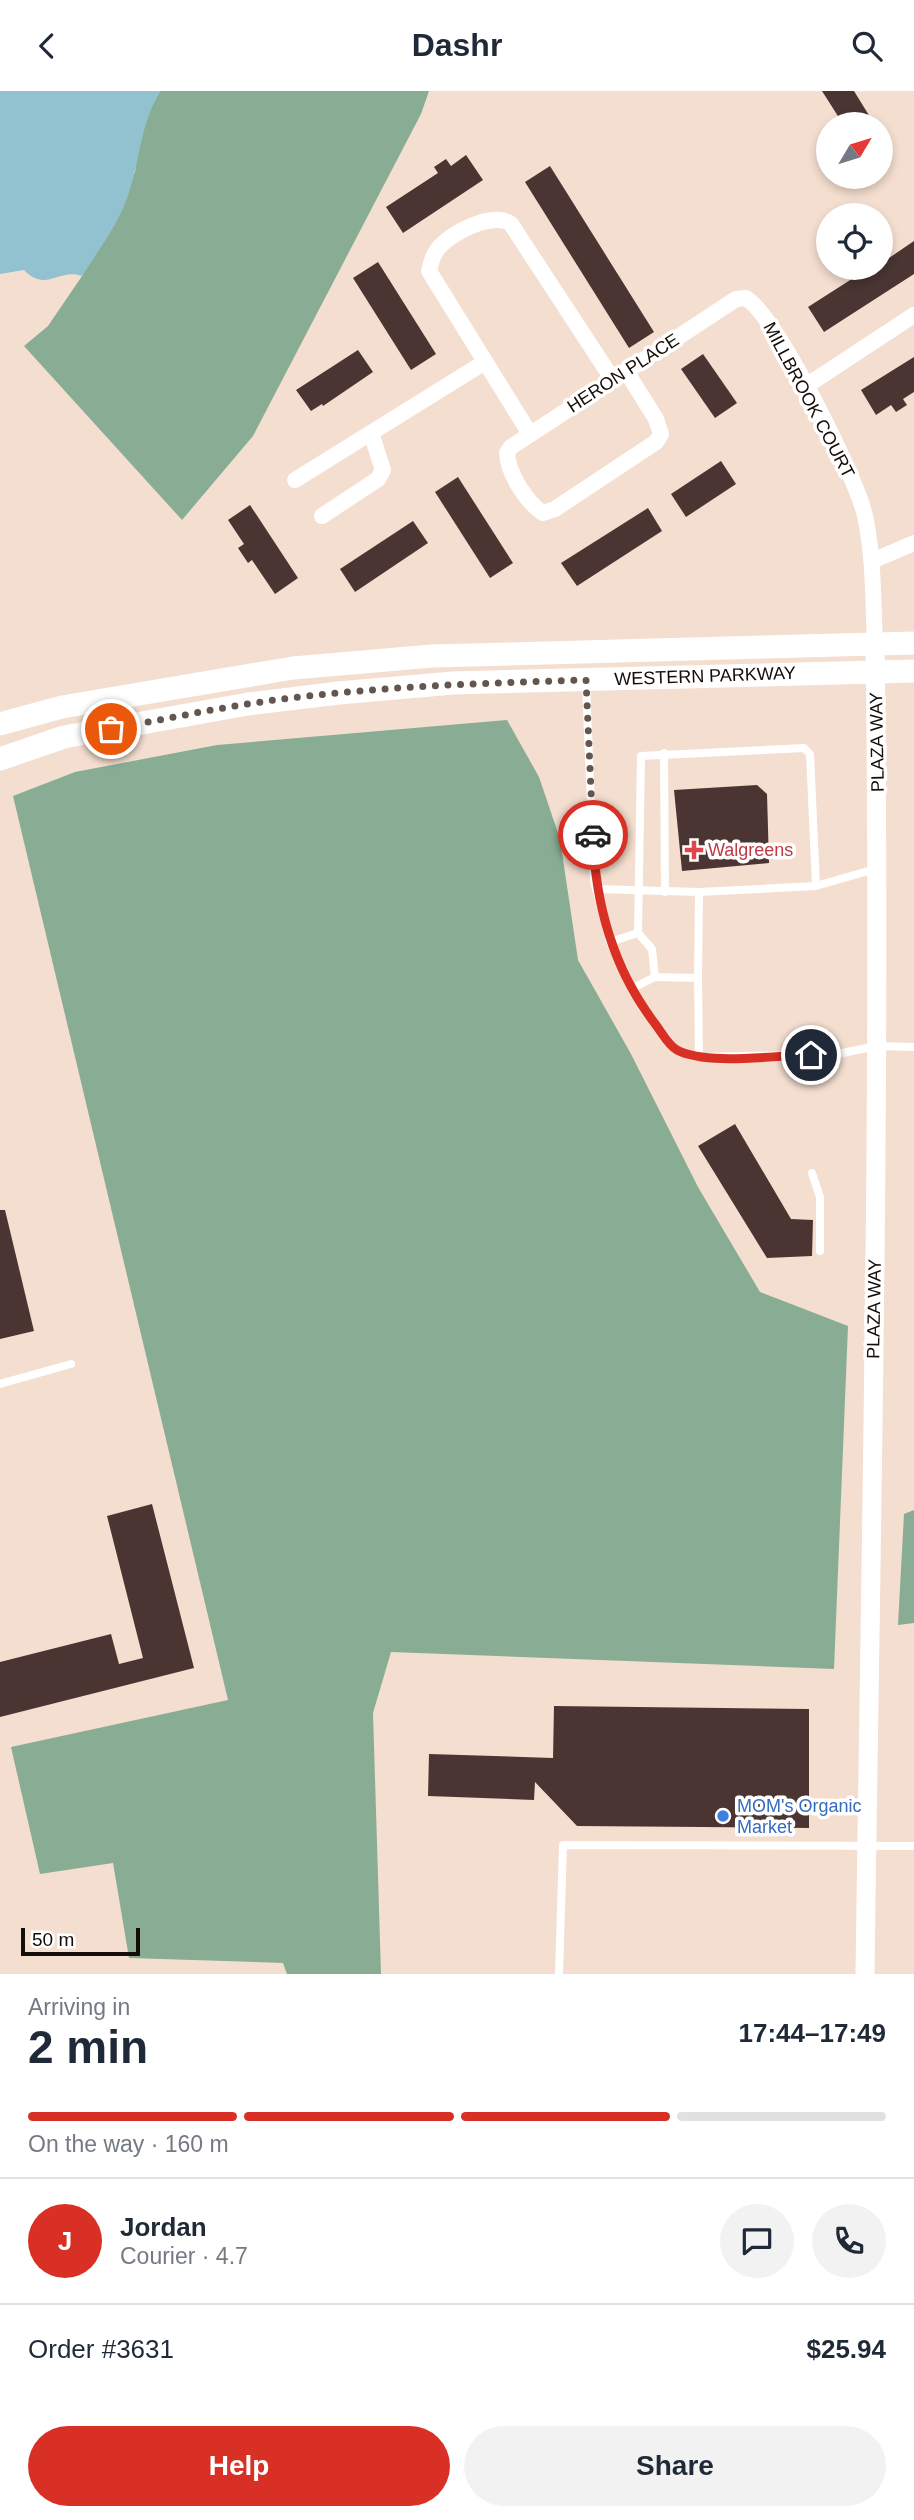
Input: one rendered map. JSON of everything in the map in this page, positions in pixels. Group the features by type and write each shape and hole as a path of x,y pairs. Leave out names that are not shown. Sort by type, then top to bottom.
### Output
{"main road":[{"name":"WESTERN PARKWAY","path":"0,724 62,708 293,668 432,656 914,643"},
{"name":"WESTERN PARKWAY","path":"0,759 64,737 289,698 453,683 914,671"}],"street":[{"path":"530,435 429,271 440,246 472,226 493,219 504,219 511,224 619,376"},
{"name":"HERON PLACE","path":"619,376 656,419 661,434 656,442 543,513 534,507 508,464 507,453 511,447 736,299"},
{"name":"MILLBROOK COURT","path":"736,299 746,299 763,314 806,386 857,491 866,519 872,561 875,644"},
{"path":"806,386 914,315"},
{"path":"295,480 485,362"},
{"path":"322,516 378,479 383,471 383,462 371,433"},
{"path":"872,561 914,543"},
{"name":"PLAZA WAY","path":"866,1974 878,868 875,644"}],"lane":[{"path":"586,680 596,888 610,942 642,1007 675,1049 699,1057 838,1054 876,1046 914,1047"},
{"path":"654,977 652,950 638,933 639,761 643,755 798,747 808,750 816,886"},
{"path":"664,753 665,892"},
{"path":"596,888 616,892 638,890 699,893 816,886 878,868"},
{"path":"699,893 699,1057"},
{"path":"610,942 638,933"},
{"path":"633,988 654,977 698,978"},
{"path":"812,1173 820,1197 820,1251"},
{"path":"0,1384 71,1364"},
{"path":"559,1974 564,1845 914,1846"}],"green space":[{"path":"160,91 429,91 421,114 253,436 182,520 24,346 48,326 82,276 135,172 139,141 148,113"},
{"path":"507,720 539,777 560,839 578,960 631,1054 698,1187 760,1292 848,1326 834,1669 391,1652 373,1713 381,1974 287,1974 283,1963 129,1958 113,1863 40,1874 11,1747 228,1700 13,796 75,772 217,745"},
{"path":"914,1510 914,1623 898,1625 904,1514"}],"water":[{"path":"0,91 160,91 147,121 124,206 82,276 74,274 39,280 24,270 0,274"}],"building":[{"path":"822,91 854,91 867,112 835,112"},
{"path":"466,155 483,180 403,233 386,207 438,173 434,167 446,159 451,166"},
{"path":"550,166 654,332 629,348 525,182"},
{"path":"914,241 914,274 824,332 808,307 850,280 893,280 893,255"},
{"path":"378,262 436,354 411,370 353,278"},
{"path":"358,350 373,372 323,406 322,404 311,411 296,390"},
{"path":"703,354 737,403 715,418 681,369"},
{"path":"914,357 914,392 903,399 907,405 896,412 891,405 876,415 861,390"},
{"path":"721,461 736,484 686,517 671,494"},
{"path":"458,477 513,563 490,578 435,492"},
{"path":"250,505 298,578 275,594 252,560 248,563 238,548 244,544 228,520"},
{"path":"648,508 662,531 577,586 561,563"},
{"path":"413,521 428,543 355,592 340,569"},
{"name":"Walgreens","path":"757,785 767,794 769,863 682,871 674,790"},
{"path":"735,1124 791,1219 813,1220 812,1256 767,1258 698,1146"},
{"path":"0,1210 5,1210 34,1331 0,1339"},
{"path":"152,1504 194,1668 0,1717 0,1662 111,1634 119,1664 143,1658 107,1516"},
{"path":"554,1706 809,1709 809,1828 577,1826 535,1782 534,1800 428,1796 429,1754 553,1758"}],"way so far":[{"path":"111,729 289,698 453,683 586,680 593,835"}],"place":[{"name":"Walgreens","path":"694,850"},
{"name":"MOM's Organic Market","path":"723,1816"}],"route":[{"path":"593,835 594,881 609,939 642,1007 675,1049 699,1057 811,1055"}]}
